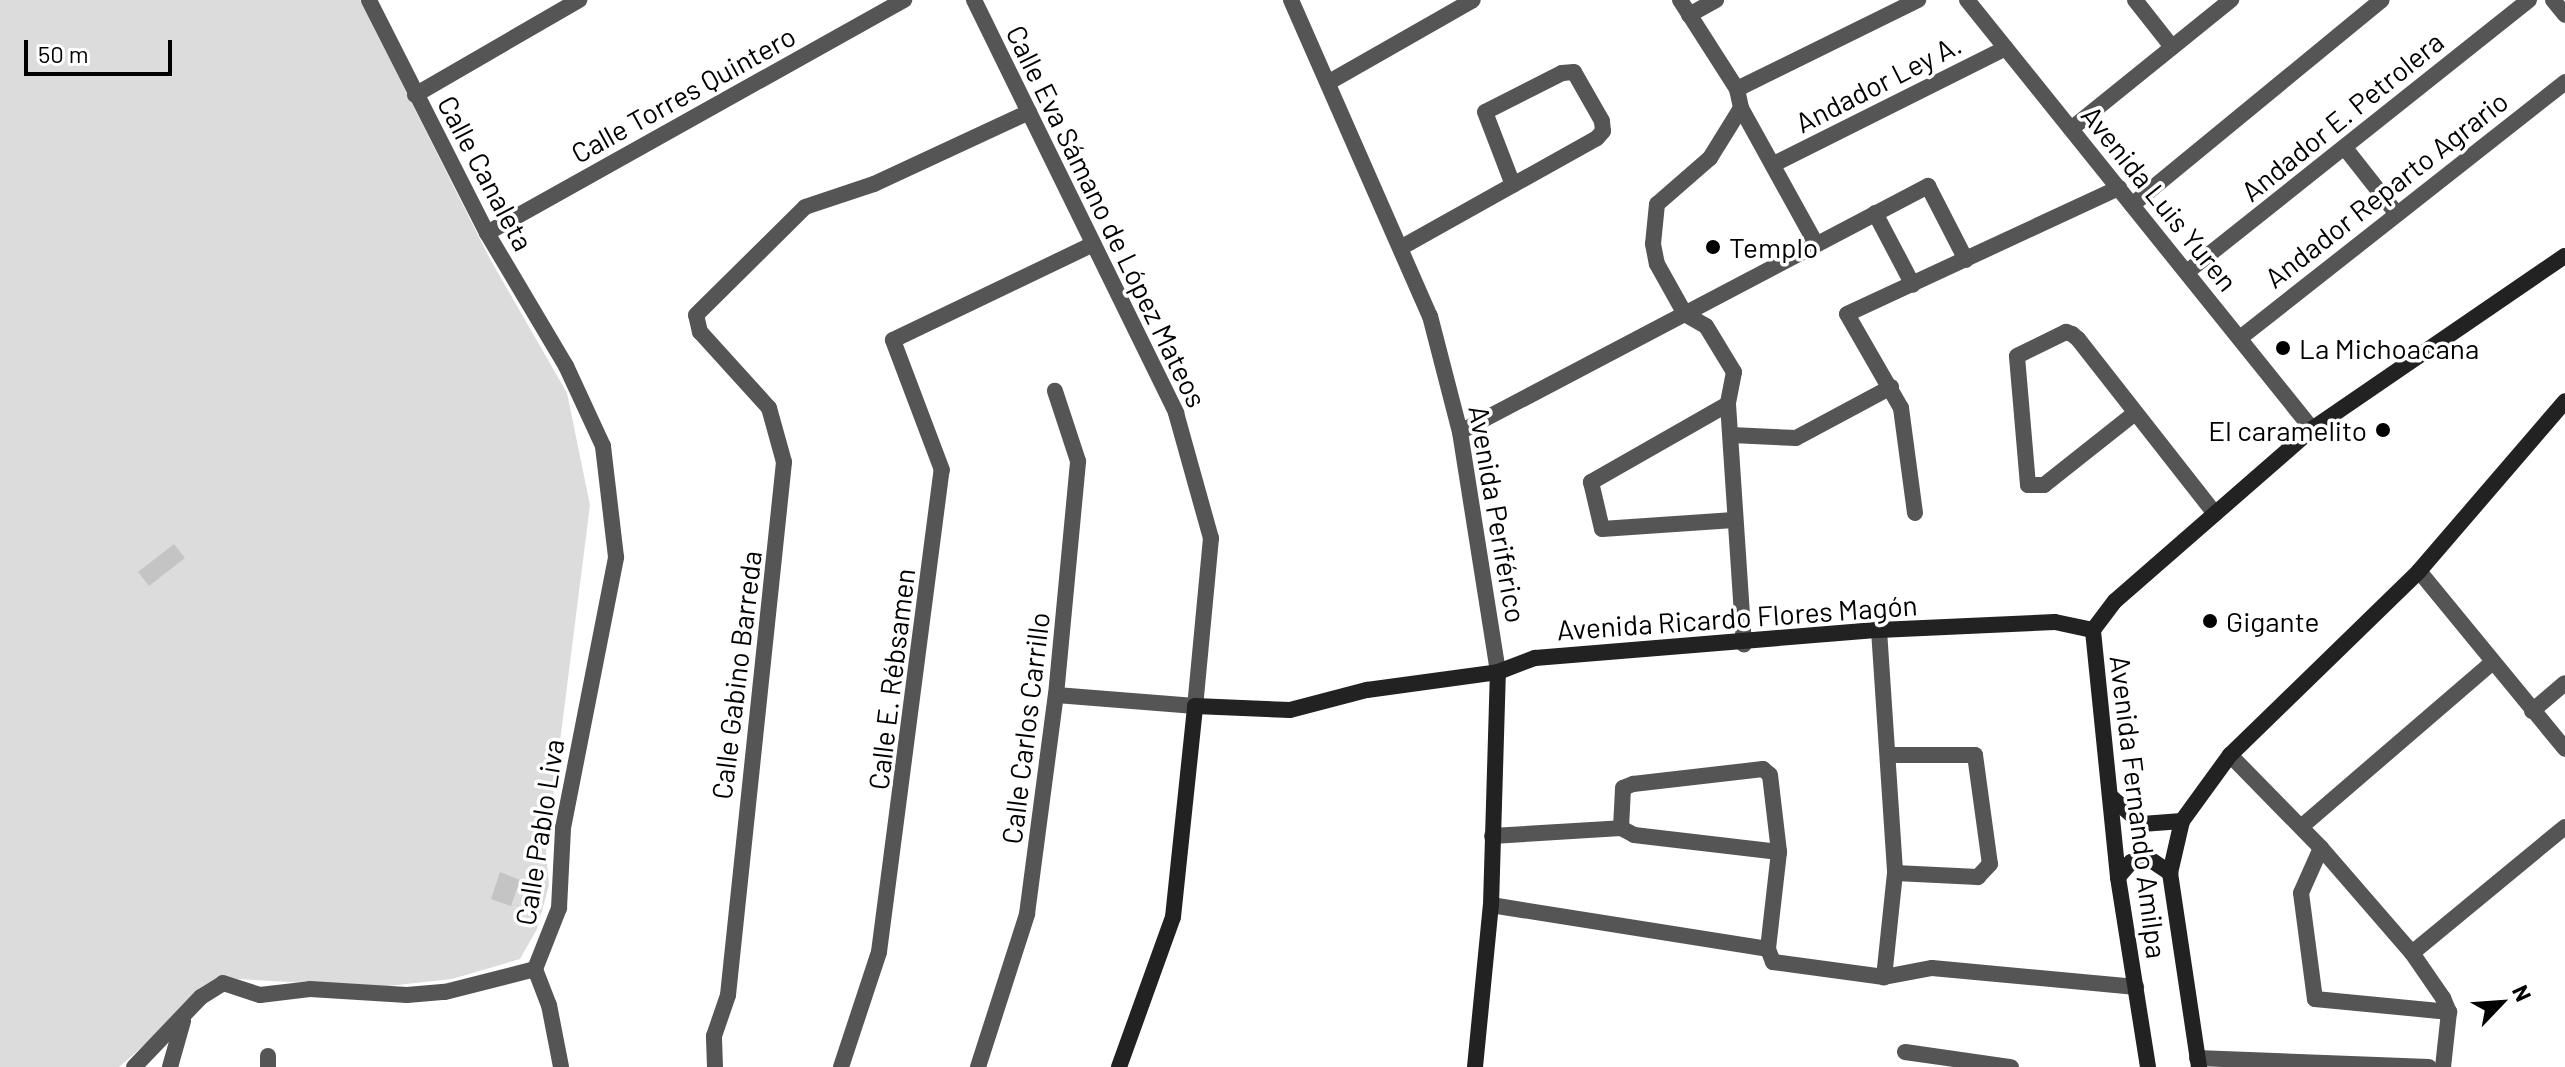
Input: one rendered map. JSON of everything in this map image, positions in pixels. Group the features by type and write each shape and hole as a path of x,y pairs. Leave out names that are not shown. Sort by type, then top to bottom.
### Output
{"street":[{"name":"Calle Canaleta","path":"369,0 487,233 566,366"},
{"path":"415,95 579,0"},
{"name":"Calle Torres Quintero","path":"487,233 904,0"},
{"name":"Calle Eva Sámano de López Mateos","path":"974,0 1176,413 1211,538 1173,917 1119,1067"},
{"name":"Avenida Periférico","path":"1291,0 1331,81 1430,316 1460,432 1498,672 1491,905 1475,1067"},
{"path":"1331,81 1473,0"},
{"path":"1680,0 1737,89 1741,108 1816,244"},
{"path":"1689,15 1716,0"},
{"path":"1737,89 1918,0"},
{"name":"Avenida Luis Yuren","path":"1967,0 2312,429"},
{"path":"2135,0 2172,47"},
{"path":"2071,129 2172,47 2212,5 2231,0"},
{"path":"2132,205 2382,0"},
{"name":"Andador E. Petrolera","path":"2187,272 2529,0"},
{"path":"2553,0 2565,15"},
{"name":"Andador Ley A.","path":"1774,164 2006,48"},
{"path":"1402,247 1513,185 1603,131 1574,72 1562,73 1485,112 1513,185"},
{"name":"Andador Reparto Agrario","path":"2240,338 2565,82"},
{"path":"1741,108 1710,158 1664,197 1655,212 1657,264 1685,314 1706,326 1734,372 1728,404 1744,644"},
{"name":"Calle Gabino Barreda","path":"715,1067 714,1036 728,995 784,462 769,408 700,332 696,315 805,207 874,184 1029,112"},
{"path":"2345,148 2397,214"},
{"path":"1460,432 1928,186 1966,260"},
{"path":"1915,513 1906,430 1891,387 1847,314 2119,188"},
{"path":"1875,213 1913,285"},
{"name":"Calle E. Rébsamen","path":"841,1067 857,1029 879,952 942,470 893,340 1093,244"},
{"name":"Avenida Fernando Amilpa","path":"2148,1067 2118,877 2093,630 2115,601 2312,429 2565,256"},
{"path":"2135,413 2044,485 2028,485 2017,356 2066,332 2072,334 2135,413 2215,514"},
{"name":"Calle Pablo Liva","path":"134,1067 208,991 223,983 260,995 310,989 407,995 445,992 535,969 559,908 563,828 616,557 603,446 566,366"},
{"path":"1731,435 1796,438 1891,387"},
{"name":"Calle Carlos Carrillo","path":"978,1067 1027,914 1056,695 1078,461 1055,391"},
{"name":"Avenida Fernando Amilpa","path":"2198,1063 2170,873 2182,821 2230,755 2419,571 2565,401"},
{"path":"1728,404 1591,482 1602,529 1734,520"},
{"path":"2419,571 2565,749"},
{"name":"Avenida Ricardo Flores Magón","path":"1056,695 1290,710 1367,690 1498,672 1535,658 1744,644 1879,630 2055,622 2093,630"},
{"path":"1879,630 1895,873 1884,977"},
{"path":"2301,827 2493,662"},
{"path":"2532,711 2565,683"},
{"path":"1888,755 1975,755 1990,864 1978,877 1895,873"},
{"path":"2230,755 2321,848 2412,953 2449,1012 2443,1067"},
{"path":"1621,828 1623,788 1754,767 1770,775 1779,852 1768,949 1773,962 1884,977 1932,968 2136,987"},
{"path":"2109,794 2131,819 2142,824 2182,821"},
{"path":"2412,953 2565,827"},
{"path":"1492,836 1621,828 1634,835 1779,852"},
{"path":"2321,848 2301,893 2315,999 2449,1012"},
{"path":"2118,877 2131,862 2148,858 2170,873"},
{"path":"1491,905 1768,949"},
{"path":"535,969 549,1005 561,1067"},
{"path":"170,1067 184,1019"},
{"path":"1905,1052 2011,1067"},
{"path":"2198,1063 2429,1067"}],"shaded area":[{"path":"0,0 360,0 490,259 567,393 590,505 546,852 549,885 537,929 520,959 452,979 379,987 221,978 119,1067 0,1067"}],"building":[{"path":"174,544 185,558 149,586 138,572"},
{"path":"500,872 520,880 511,906 491,899"}],"place":[{"name":"Templo","path":"1713,247"},
{"name":"La Michoacana","path":"2283,348"},
{"name":"El caramelito","path":"2383,430"},
{"name":"Gigante","path":"2210,621"}]}
